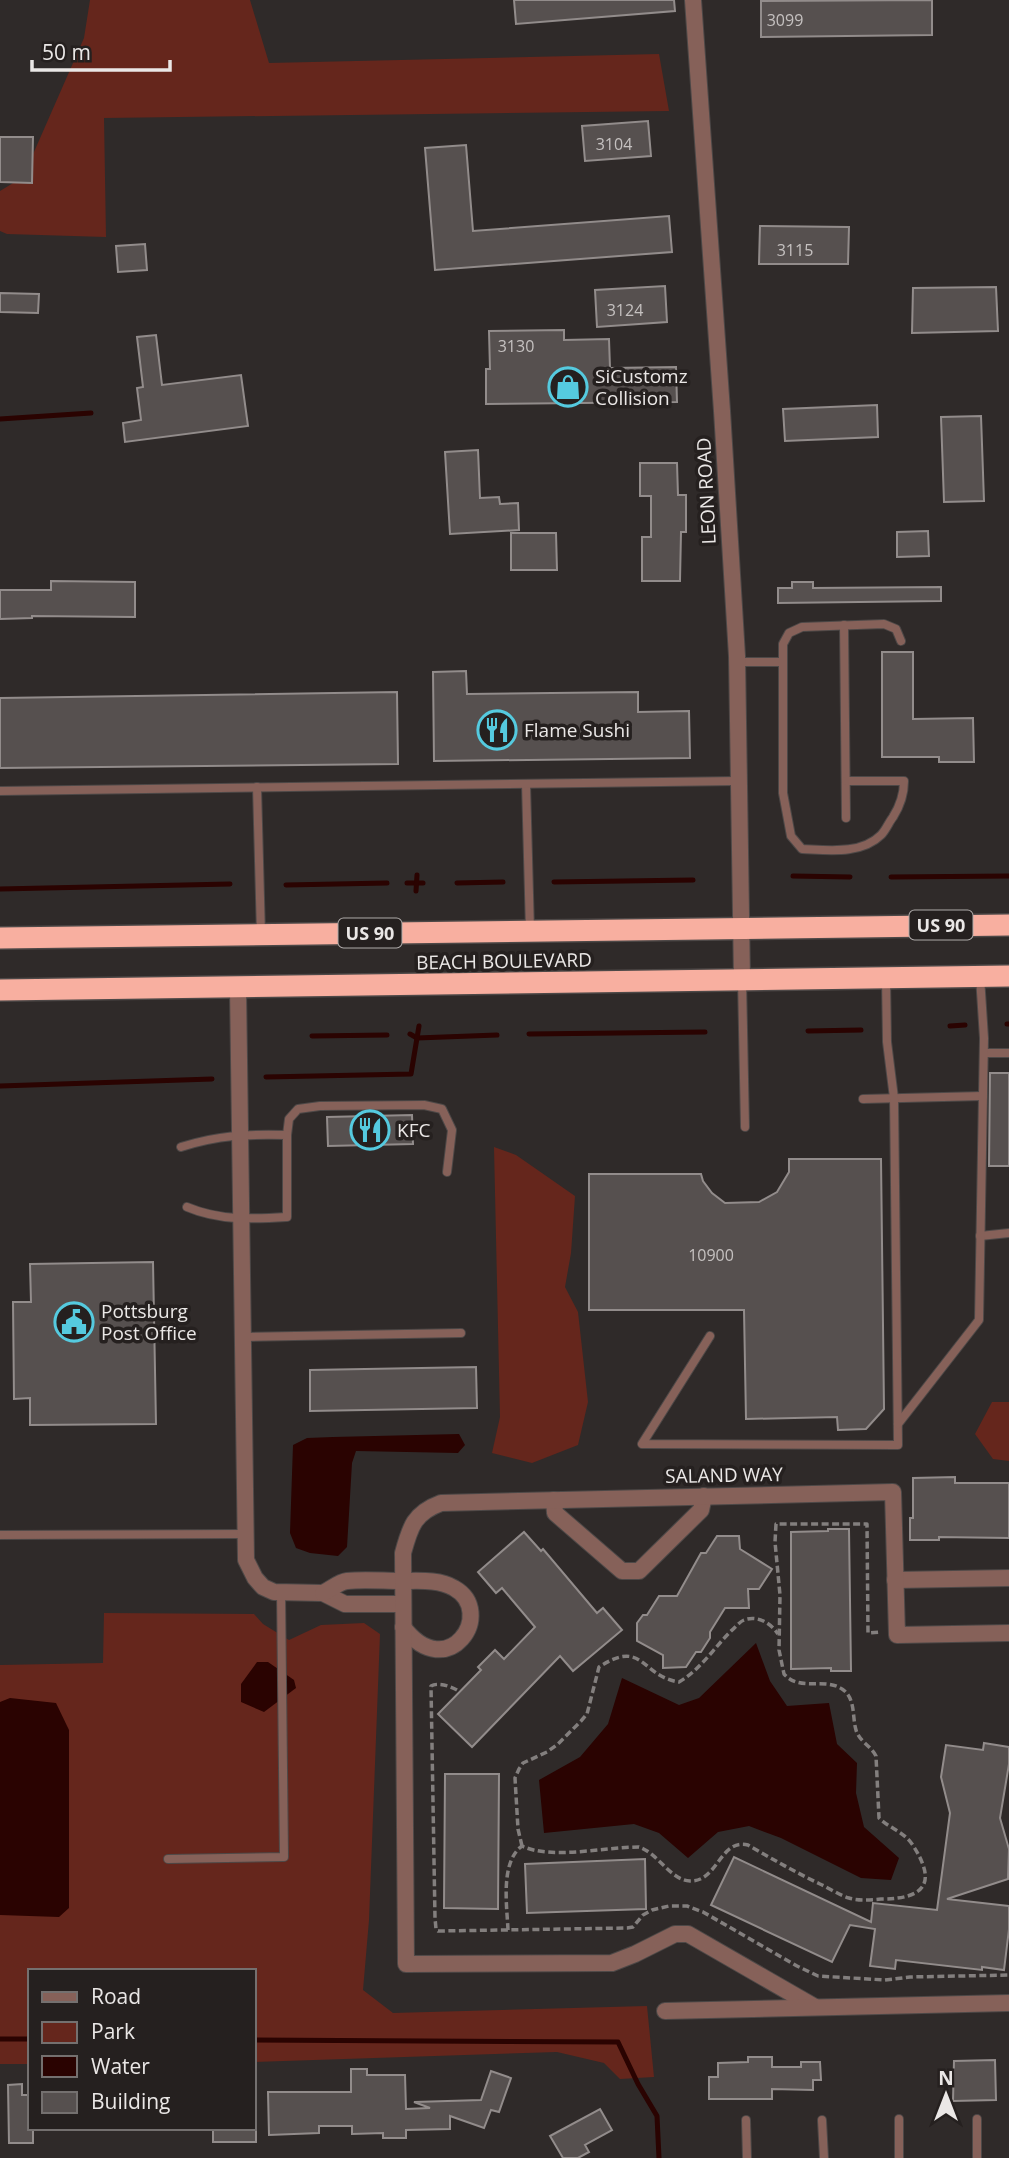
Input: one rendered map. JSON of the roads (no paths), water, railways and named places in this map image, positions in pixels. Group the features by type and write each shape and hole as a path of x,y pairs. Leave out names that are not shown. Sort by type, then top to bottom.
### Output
{"highway":[{"name":"US 90","path":"0,938 1009,925"},
{"name":"BEACH BOULEVARD","path":"0,990 1009,976"}],"street":[{"name":"LEON ROAD","path":"693,0 737,662 742,980"},
{"path":"238,988 246,1560 255,1578 263,1587 274,1592 323,1593 345,1604 404,1604"},
{"name":"SALAND WAY","path":"815,2007 688,1934 675,1934 612,1963 406,1964 403,1553 416,1517 426,1508 441,1503 893,1492 897,1636 1009,1633"},
{"path":"554,1500 555,1513 622,1571 639,1571 701,1510 704,1496"},
{"path":"895,1580 1009,1578"},
{"path":"323,1593 345,1581 432,1582 454,1588 463,1595 469,1605 469,1628 454,1646 443,1650 420,1645 404,1628"},
{"path":"665,2011 1009,2003"}],"lane":[{"path":"846,781 904,781 904,792 896,812 881,835 863,847 802,849 792,836 783,793 783,644 789,633 802,627 844,625 884,624 896,629 901,641"},
{"path":"844,625 846,818"},
{"path":"737,662 783,662"},
{"path":"0,791 738,781"},
{"path":"526,784 530,931"},
{"path":"257,788 261,935"},
{"path":"898,1424 979,1320 984,1053 980,977"},
{"path":"710,1336 642,1444 898,1445 894,1098 887,1042 886,978"},
{"path":"742,980 745,1127"},
{"path":"984,1053 1009,1053"},
{"path":"863,1099 983,1096"},
{"path":"187,1207 204,1214 242,1220 287,1217 287,1135 289,1119 298,1109 424,1105 443,1109 452,1130 447,1172"},
{"path":"181,1147 240,1134 287,1135"},
{"path":"980,1236 1009,1233"},
{"path":"243,1337 461,1333"},
{"path":"0,1535 246,1534"},
{"path":"167,1859 284,1857 281,1592"},
{"path":"899,2119 899,2158"},
{"path":"976,2158 977,2119"},
{"path":"746,2120 747,2158"},
{"path":"822,2120 824,2158"}],"water":[{"path":"459,1434 465,1445 458,1453 356,1451 352,1463 347,1547 338,1556 310,1553 296,1548 290,1533 293,1445 307,1438"},
{"path":"756,1643 770,1681 787,1706 829,1703 837,1744 857,1763 856,1793 864,1827 899,1858 891,1880 861,1878 781,1838 749,1826 718,1832 688,1858 659,1833 634,1824 544,1833 539,1780 580,1757 608,1724 622,1678 679,1705 699,1698"},
{"path":"257,1662 268,1662 294,1680 296,1688 264,1712 241,1702 241,1684"},
{"path":"10,1698 56,1703 69,1730 69,1908 59,1917 0,1915 0,1702"}],"waterway":[{"path":"0,419 91,413"},
{"path":"416,891 417,875"},
{"path":"793,876 850,877"},
{"path":"891,877 1009,876"},
{"path":"554,882 693,880"},
{"path":"457,883 503,882"},
{"path":"286,885 387,883"},
{"path":"407,883 423,883"},
{"path":"0,889 230,884"},
{"path":"950,1026 965,1025"},
{"path":"266,1077 411,1074 419,1026"},
{"path":"808,1031 861,1030"},
{"path":"529,1034 705,1032"},
{"path":"410,1034 417,1038 497,1035"},
{"path":"312,1036 387,1035"},
{"path":"0,1086 212,1079"},
{"path":"0,2039 28,2039"},
{"path":"256,2040 618,2042 657,2116 659,2158"}],"place":[{"name":"SiCustomz Collision","path":"568,387"},
{"name":"Flame Sushi","path":"497,730"},
{"name":"KFC","path":"370,1130"},
{"name":"Pottsburg Post Office","path":"74,1322"}]}
